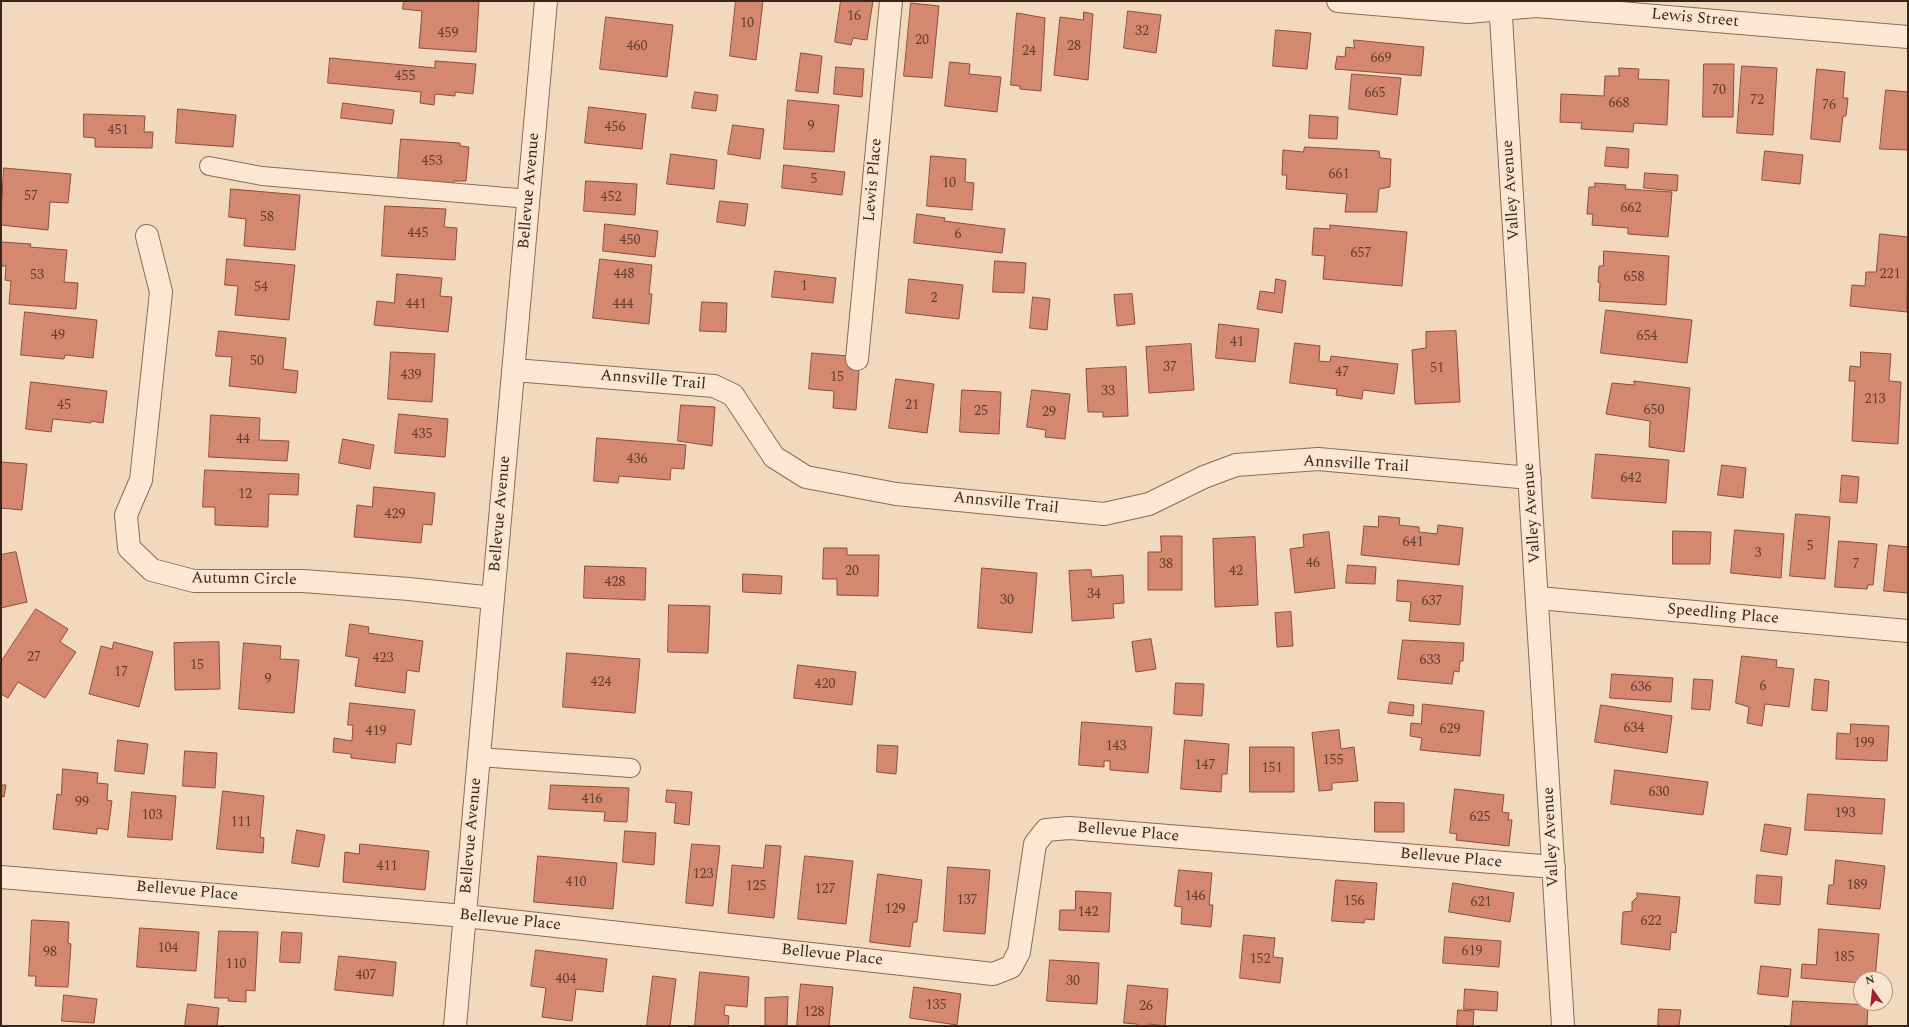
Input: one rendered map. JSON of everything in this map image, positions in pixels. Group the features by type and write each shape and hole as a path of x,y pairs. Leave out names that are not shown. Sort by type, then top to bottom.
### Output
{"street":[{"name":"Bellevue Avenue","path":"455,1026 546,1"},
{"name":"Lewis Place","path":"857,359 891,1"},
{"name":"Lewis Street","path":"1338,1 1468,12 1500,5 1536,6 1908,37"},
{"name":"Valley Avenue","path":"1500,5 1564,1026"},
{"name":"Autumn Circle","path":"147,236 161,292 141,480 126,515 129,548 152,570 194,581 303,581 410,589 493,598"},
{"name":"Annsville Trail","path":"514,370 714,386 733,395 774,458 806,477 896,494 1104,514 1149,504 1204,476 1236,465 1318,459 1530,478"},
{"name":"Speedling Place","path":"1538,598 1908,631"},
{"name":"Bellevue Place","path":"1,877 465,916 993,974 1011,968 1020,952 1035,844 1046,830 1069,828 1554,867"}],"lane":[{"path":"209,166 262,176 529,199"},
{"path":"479,757 631,768"}],"building":[{"path":"404,1 479,1 476,52 419,48 422,11 403,9"},
{"path":"736,1 763,1 756,60 730,56"},
{"path":"841,1 873,1 867,40 853,38 851,45 835,42"},
{"path":"911,3 939,6 932,78 904,76"},
{"path":"1128,11 1161,15 1156,53 1124,48"},
{"path":"1084,12 1093,14 1088,80 1054,75 1060,17 1083,20"},
{"path":"1017,13 1045,18 1041,91 1020,89 1020,86 1011,85"},
{"path":"606,17 673,25 667,77 600,69"},
{"path":"1276,30 1311,33 1307,69 1273,66"},
{"path":"1354,40 1424,47 1421,76 1335,69 1337,56 1345,57 1346,47 1354,48"},
{"path":"801,53 822,56 818,93 796,91"},
{"path":"330,58 435,68 435,61 476,64 473,94 455,92 455,96 435,94 434,105 420,103 421,92 328,83"},
{"path":"950,62 970,64 969,74 1001,77 997,112 945,106"},
{"path":"1704,64 1734,64 1733,117 1703,117"},
{"path":"1742,66 1777,68 1773,135 1737,133"},
{"path":"836,67 864,69 862,97 834,94"},
{"path":"1619,68 1639,69 1638,79 1669,80 1667,125 1634,123 1633,132 1581,129 1582,123 1560,122 1561,94 1604,96 1605,76 1619,76"},
{"path":"1817,69 1845,72 1843,98 1848,98 1846,116 1843,116 1840,142 1811,139"},
{"path":"1352,74 1401,78 1397,115 1349,109"},
{"path":"1886,90 1908,92 1908,150 1880,149"},
{"path":"695,92 718,95 716,111 692,108"},
{"path":"788,100 839,105 834,152 784,149"},
{"path":"343,103 394,110 392,124 341,118"},
{"path":"589,107 646,114 642,149 585,143"},
{"path":"178,109 236,115 233,147 176,143"},
{"path":"84,114 145,116 144,132 153,132 152,148 95,147 95,138 84,137"},
{"path":"1310,115 1338,117 1337,139 1309,138"},
{"path":"733,125 764,129 760,159 728,154"},
{"path":"401,139 460,143 460,146 469,147 466,181 454,181 453,184 398,180"},
{"path":"1305,147 1379,151 1380,158 1391,159 1390,187 1379,189 1377,212 1345,212 1347,194 1286,189 1287,175 1282,175 1283,150 1303,152"},
{"path":"1607,147 1629,149 1628,168 1605,166"},
{"path":"1765,151 1803,155 1800,184 1762,180"},
{"path":"671,154 717,160 714,189 667,184"},
{"path":"931,156 966,159 965,182 974,183 972,210 927,206"},
{"path":"784,165 845,172 842,195 782,188"},
{"path":"4,168 71,174 68,203 50,202 48,230 1,225"},
{"path":"1645,173 1678,175 1677,191 1644,188"},
{"path":"586,181 637,184 635,215 584,211"},
{"path":"1595,183 1626,185 1625,189 1672,192 1668,237 1628,234 1628,228 1592,225 1593,214 1587,214 1589,187 1595,187"},
{"path":"231,189 300,195 295,250 244,246 246,219 229,217"},
{"path":"720,201 748,204 745,226 717,222"},
{"path":"385,206 446,209 444,227 457,228 455,260 382,256"},
{"path":"917,214 945,218 944,221 1005,229 1002,253 914,243"},
{"path":"605,224 658,231 655,257 603,251"},
{"path":"1330,225 1407,232 1402,286 1323,279 1325,256 1312,255 1314,228 1330,229"},
{"path":"1880,234 1908,237 1907,312 1850,306 1852,285 1865,286 1866,272 1876,272"},
{"path":"1,242 31,244 30,247 67,250 64,282 78,283 76,309 9,304 11,281 5,280 6,266 1,266"},
{"path":"1604,251 1669,256 1666,305 1599,301 1599,266 1603,266"},
{"path":"227,259 295,265 289,320 235,315 238,286 225,285"},
{"path":"600,259 652,265 649,294 652,294 649,324 593,318"},
{"path":"995,261 1026,263 1024,293 993,292"},
{"path":"775,271 836,278 833,303 772,297"},
{"path":"397,274 442,278 440,296 452,297 448,332 374,325 377,301 394,303"},
{"path":"909,279 963,285 959,319 906,313"},
{"path":"1276,279 1286,281 1282,313 1257,309 1260,291 1274,293"},
{"path":"1132,294 1135,324 1117,326 1114,295"},
{"path":"1033,297 1050,299 1047,330 1030,328"},
{"path":"702,302 727,303 726,332 700,331"},
{"path":"1606,310 1692,320 1687,363 1601,353"},
{"path":"25,312 97,320 93,358 65,355 64,359 21,355"},
{"path":"1219,324 1259,329 1255,362 1216,358"},
{"path":"219,331 286,338 283,369 298,371 296,393 229,386 232,357 216,356"},
{"path":"1456,331 1460,402 1415,404 1412,350 1426,348 1426,332"},
{"path":"1295,343 1320,346 1319,361 1330,362 1331,356 1398,364 1394,394 1363,390 1362,399 1336,395 1337,389 1290,383"},
{"path":"1191,344 1194,390 1149,393 1146,347"},
{"path":"391,352 435,354 432,402 388,399"},
{"path":"1861,352 1891,354 1889,381 1901,382 1898,444 1852,441 1855,381 1849,381 1850,366 1860,367"},
{"path":"812,353 860,357 856,410 833,408 834,391 809,389"},
{"path":"1126,367 1128,416 1103,417 1103,412 1088,412 1086,369"},
{"path":"896,379 934,384 927,433 889,428"},
{"path":"1634,381 1690,388 1684,452 1649,447 1650,421 1606,414 1612,383 1634,385"},
{"path":"31,382 107,391 103,423 53,419 51,432 26,429"},
{"path":"962,390 1001,392 999,434 960,432"},
{"path":"1032,390 1070,394 1065,439 1045,437 1046,430 1027,427"},
{"path":"681,405 715,407 712,446 678,441"},
{"path":"399,414 448,419 445,457 395,453"},
{"path":"211,415 260,418 259,440 289,441 287,461 209,457"},
{"path":"597,438 686,445 684,469 671,468 670,480 619,476 618,483 594,481"},
{"path":"343,439 374,445 370,469 339,463"},
{"path":"1596,454 1669,460 1666,503 1592,498"},
{"path":"1,462 27,464 22,510 1,508"},
{"path":"1722,465 1746,468 1743,498 1718,495"},
{"path":"205,470 299,474 298,495 269,494 268,527 215,525 215,507 203,507"},
{"path":"1842,475 1859,477 1857,503 1840,502"},
{"path":"374,487 435,493 432,525 423,524 421,543 354,537 357,505 372,507"},
{"path":"1796,514 1830,517 1825,579 1790,576"},
{"path":"1379,516 1400,518 1399,525 1419,527 1419,532 1437,534 1438,525 1463,528 1459,565 1361,555 1364,526 1378,527"},
{"path":"1735,530 1784,534 1781,578 1731,573"},
{"path":"1673,531 1711,532 1710,564 1673,564"},
{"path":"1329,532 1335,588 1295,593 1290,549 1304,547 1303,535"},
{"path":"1161,536 1182,536 1182,590 1148,590 1148,552 1161,552"},
{"path":"1255,537 1258,605 1215,607 1213,539"},
{"path":"1839,541 1877,544 1873,585 1868,585 1867,589 1835,587"},
{"path":"1889,545 1908,547 1908,593 1884,591"},
{"path":"824,548 847,548 847,555 879,555 878,596 837,595 837,579 823,579"},
{"path":"16,552 27,602 1,608 1,555"},
{"path":"1348,565 1376,567 1375,584 1346,583"},
{"path":"585,566 646,568 645,600 584,598"},
{"path":"982,568 1037,573 1032,633 978,628"},
{"path":"1091,570 1092,577 1123,575 1124,603 1113,604 1114,618 1072,621 1069,571"},
{"path":"743,574 782,576 781,594 743,592"},
{"path":"1398,580 1463,586 1460,625 1409,621 1411,602 1397,601"},
{"path":"669,605 710,606 708,653 668,652"},
{"path":"36,609 68,629 60,642 76,652 45,698 18,682 8,698 1,694 1,662"},
{"path":"1291,612 1293,646 1277,647 1275,613"},
{"path":"350,624 369,627 368,633 423,641 419,672 407,670 405,693 355,686 359,658 346,656"},
{"path":"1151,639 1156,669 1136,672 1132,642"},
{"path":"1403,640 1464,643 1463,661 1460,661 1459,672 1454,671 1452,684 1398,679"},
{"path":"114,642 153,652 139,707 89,694 101,646 112,649"},
{"path":"219,642 220,689 175,690 174,643"},
{"path":"244,643 281,646 280,659 299,660 294,713 239,709"},
{"path":"567,653 640,659 635,713 563,707"},
{"path":"1742,656 1777,660 1776,667 1794,669 1789,707 1765,704 1762,726 1747,723 1749,707 1736,703"},
{"path":"798,665 856,672 852,705 794,698"},
{"path":"1612,674 1673,678 1671,702 1610,698"},
{"path":"1694,679 1713,680 1710,710 1692,709"},
{"path":"1815,679 1829,681 1827,711 1812,710"},
{"path":"1176,683 1204,684 1202,716 1174,714"},
{"path":"1390,702 1414,705 1413,716 1388,713"},
{"path":"350,703 415,710 411,745 397,743 395,763 351,758 351,754 333,752 334,738 352,741 353,725 348,725"},
{"path":"1423,704 1484,711 1480,756 1420,750 1422,738 1410,736 1411,723 1421,724"},
{"path":"1601,705 1672,716 1667,753 1595,742"},
{"path":"1082,722 1152,727 1148,773 1110,770 1110,761 1104,761 1104,767 1079,765"},
{"path":"1851,724 1889,726 1887,761 1836,759 1837,733 1850,734"},
{"path":"1339,730 1341,749 1354,747 1358,781 1332,783 1332,790 1319,791 1312,733"},
{"path":"118,740 148,744 144,774 115,771"},
{"path":"1185,740 1229,744 1227,774 1222,774 1221,792 1181,789"},
{"path":"878,745 898,746 896,774 877,772"},
{"path":"1250,747 1294,747 1294,792 1250,792"},
{"path":"185,751 217,753 215,788 183,786"},
{"path":"63,769 98,773 97,783 108,784 107,800 112,801 108,830 97,828 97,834 53,829 57,794 61,795"},
{"path":"1615,770 1708,782 1703,815 1611,804"},
{"path":"1,785 6,785 4,797 1,796"},
{"path":"551,785 629,788 627,822 604,821 605,812 549,809"},
{"path":"1455,789 1504,795 1502,812 1509,813 1508,820 1512,820 1509,846 1456,840 1457,834 1450,833"},
{"path":"667,790 692,792 689,825 674,823 676,803 666,802"},
{"path":"223,791 264,796 260,837 264,838 263,853 217,849"},
{"path":"132,792 176,796 172,840 128,837"},
{"path":"1808,794 1885,799 1882,834 1805,830"},
{"path":"1375,802 1404,803 1404,832 1375,832"},
{"path":"1765,824 1791,828 1787,855 1761,851"},
{"path":"297,830 325,835 319,867 292,863"},
{"path":"625,831 656,833 654,865 623,862"},
{"path":"360,844 429,851 425,890 343,882 345,852 359,854"},
{"path":"692,844 720,846 713,906 686,903"},
{"path":"766,845 781,846 774,918 728,913 732,865 763,868"},
{"path":"538,856 617,863 613,909 534,902"},
{"path":"805,856 853,861 846,924 798,919"},
{"path":"1836,860 1885,866 1880,909 1827,904 1829,885 1833,885"},
{"path":"948,867 990,870 985,934 944,931"},
{"path":"1179,870 1212,873 1209,905 1213,905 1211,927 1181,924 1182,907 1175,906"},
{"path":"878,874 922,880 917,922 913,922 910,947 870,942"},
{"path":"1757,875 1782,877 1780,905 1755,903"},
{"path":"1336,880 1377,883 1374,920 1365,919 1364,923 1332,921"},
{"path":"1453,883 1514,893 1510,922 1449,912"},
{"path":"1076,891 1111,893 1109,932 1059,930 1060,910 1075,910"},
{"path":"1637,893 1680,897 1676,933 1671,932 1670,950 1621,944 1623,912 1632,911 1632,902 1637,897"},
{"path":"32,920 69,922 68,943 71,944 68,987 35,986 36,976 29,976"},
{"path":"140,928 199,932 196,971 137,967"},
{"path":"1819,929 1879,934 1876,971 1853,971 1853,982 1801,978 1802,964 1816,965"},
{"path":"219,931 258,932 255,991 246,990 246,1002 228,1001 229,998 215,998"},
{"path":"282,932 302,933 300,963 280,962"},
{"path":"1244,935 1275,938 1273,957 1283,958 1280,983 1240,978"},
{"path":"1445,937 1501,941 1499,967 1443,963"},
{"path":"536,950 607,959 603,992 576,989 572,1021 542,1017 546,988 531,986"},
{"path":"339,956 396,962 393,996 335,990"},
{"path":"1050,960 1099,963 1097,1004 1047,1001"},
{"path":"1761,966 1791,969 1788,997 1758,994"},
{"path":"700,972 749,977 747,1007 725,1005 724,1015 729,1016 728,1026 695,1026"},
{"path":"653,976 676,979 670,1026 647,1026"},
{"path":"801,984 833,987 829,1026 797,1026"},
{"path":"1128,985 1168,989 1165,1026 1149,1024 1149,1026 1137,1026 1137,1024 1124,1023"},
{"path":"914,987 961,994 957,1025 910,1018"},
{"path":"1465,989 1498,992 1497,1011 1464,1009"},
{"path":"64,995 97,999 94,1023 62,1021"},
{"path":"788,997 787,1026 765,1026 765,998"},
{"path":"1793,1001 1853,1004 1853,1011 1868,1011 1867,1026 1791,1026"},
{"path":"188,1004 219,1008 217,1026 185,1026"},
{"path":"1659,1009 1681,1010 1679,1026 1658,1026"},
{"path":"1458,1010 1474,1011 1473,1026 1457,1026"}]}
